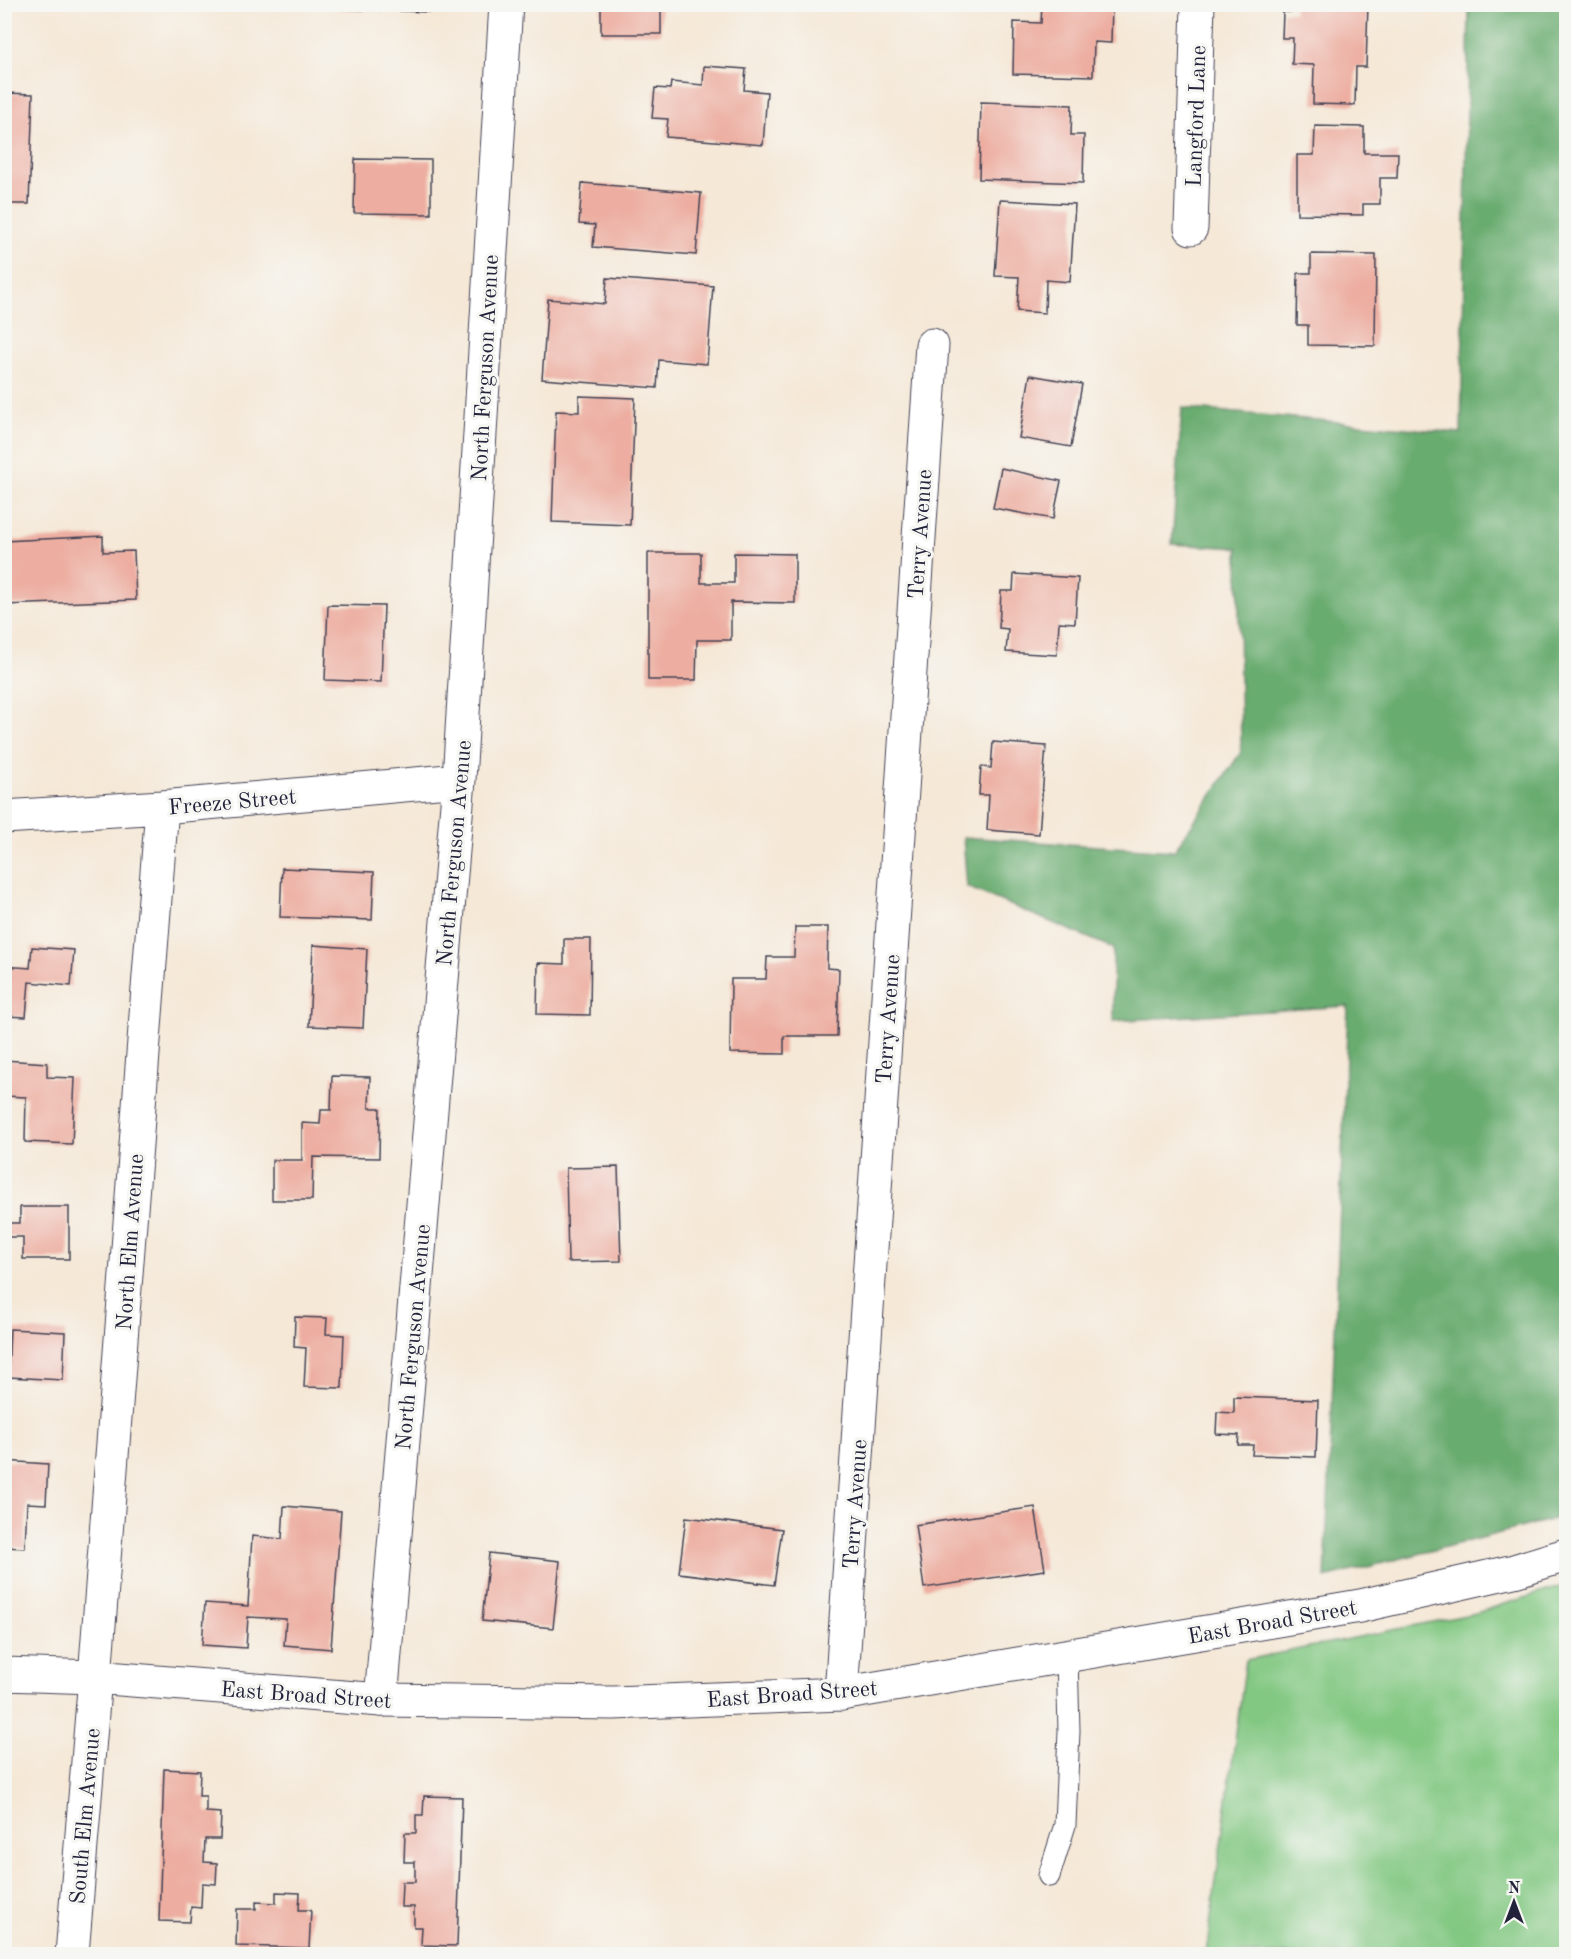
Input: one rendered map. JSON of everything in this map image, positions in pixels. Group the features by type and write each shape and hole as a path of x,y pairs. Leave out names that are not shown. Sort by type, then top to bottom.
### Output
{"street":[{"name":"North Ferguson Avenue","path":"381,1700 459,780 506,4"},
{"name":"Langford Lane","path":"1191,228 1198,4"},
{"name":"Terry Avenue","path":"841,1694 932,345"},
{"name":"Freeze Street","path":"4,817 162,807 459,780"},
{"name":"North Elm Avenue","path":"95,1677 162,807"},
{"name":"East Broad Street","path":"4,1674 95,1677 381,1700 613,1703 841,1694 1360,1606 1514,1571 1566,1555"},
{"name":"South Elm Avenue","path":"72,1954 95,1677"}],"lane":[{"path":"1049,1876 1065,1824 1069,1731 1067,1656"}],"green space":[{"path":"1469,5 1566,5 1566,1516 1325,1578 1348,1006 1113,1021 1113,948 967,887 963,837 1174,851 1241,752 1238,548 1172,544 1182,408 1461,433"},
{"path":"1566,1585 1566,1954 1206,1954 1246,1660 1476,1613"}],"building":[{"path":"339,4 430,4 429,12 339,9"},
{"path":"601,4 661,4 661,34 601,34"},
{"path":"1042,4 1112,4 1111,43 1094,42 1093,76 1013,74 1014,22 1041,23"},
{"path":"1294,4 1368,4 1366,67 1356,67 1355,105 1313,104 1314,65 1292,64 1293,38 1282,38 1283,12 1294,12"},
{"path":"704,66 746,69 744,90 767,92 763,145 666,137 668,119 652,118 655,88 670,89 671,82 703,85"},
{"path":"4,93 33,94 29,204 4,204"},
{"path":"981,102 1072,105 1071,135 1084,135 1083,183 979,179"},
{"path":"1315,126 1364,127 1364,153 1398,153 1397,178 1380,178 1380,204 1363,204 1363,215 1297,214 1297,155 1314,155"},
{"path":"355,159 431,160 431,214 354,213"},
{"path":"582,183 701,193 696,255 593,247 595,225 579,224"},
{"path":"1000,200 1075,204 1070,282 1046,280 1045,313 1017,311 1019,277 995,276"},
{"path":"1311,254 1376,255 1375,346 1308,345 1308,325 1297,325 1298,273 1311,273"},
{"path":"607,278 713,286 707,364 659,360 657,388 542,379 548,299 605,304"},
{"path":"1030,375 1082,384 1071,447 1019,438"},
{"path":"579,396 635,398 630,525 552,522 556,411 579,412"},
{"path":"1001,468 1061,481 1053,519 993,508"},
{"path":"103,536 103,552 134,551 136,600 4,605 4,541"},
{"path":"648,553 701,553 701,583 734,583 734,553 795,554 795,603 731,602 731,640 697,640 696,680 648,680"},
{"path":"1014,574 1078,578 1075,623 1059,622 1057,655 1006,652 1008,629 999,628 1001,591 1013,591"},
{"path":"328,605 384,606 381,682 325,680"},
{"path":"993,742 1046,746 1039,834 987,830 989,795 979,795 981,767 991,768"},
{"path":"282,868 374,872 372,920 280,917"},
{"path":"795,927 828,927 827,968 839,969 837,1036 784,1036 784,1054 730,1053 731,979 766,979 767,957 794,957"},
{"path":"564,939 591,939 590,1015 537,1014 538,963 564,964"},
{"path":"313,945 367,949 363,1028 309,1026"},
{"path":"32,947 74,950 71,986 29,982 26,1017 4,1016 4,966 30,968"},
{"path":"4,1060 47,1063 47,1077 75,1078 72,1144 25,1142 26,1097 4,1096"},
{"path":"332,1076 370,1077 369,1108 380,1108 379,1158 313,1157 312,1200 272,1200 272,1160 302,1160 302,1123 320,1124 321,1110 331,1110"},
{"path":"618,1167 621,1261 568,1262 566,1168"},
{"path":"20,1207 69,1207 69,1259 23,1259 23,1237 7,1237 7,1223 20,1223"},
{"path":"295,1317 327,1318 326,1334 344,1335 342,1388 304,1387 306,1348 294,1347"},
{"path":"10,1329 65,1332 63,1380 8,1377"},
{"path":"1234,1397 1318,1400 1316,1457 1252,1455 1253,1445 1238,1445 1239,1435 1216,1434 1217,1412 1234,1413"},
{"path":"4,1461 48,1464 46,1504 27,1503 25,1548 4,1547"},
{"path":"284,1506 341,1511 331,1649 284,1645 286,1619 248,1617 246,1648 202,1645 205,1603 248,1606 252,1536 282,1539"},
{"path":"1035,1507 1045,1570 924,1588 915,1525"},
{"path":"686,1517 782,1529 774,1585 679,1573"},
{"path":"489,1553 560,1561 553,1628 482,1621"},
{"path":"164,1769 200,1771 199,1796 206,1796 206,1812 221,1813 220,1839 205,1839 204,1862 217,1863 216,1884 202,1883 201,1908 191,1907 190,1922 159,1921"},
{"path":"424,1796 462,1797 457,1946 421,1945 422,1927 414,1927 414,1907 401,1907 402,1882 415,1882 415,1862 404,1862 405,1833 416,1833 416,1815 423,1815"},
{"path":"276,1892 300,1893 299,1910 311,1910 309,1948 236,1946 237,1909 256,1909 256,1902 276,1903"}]}
